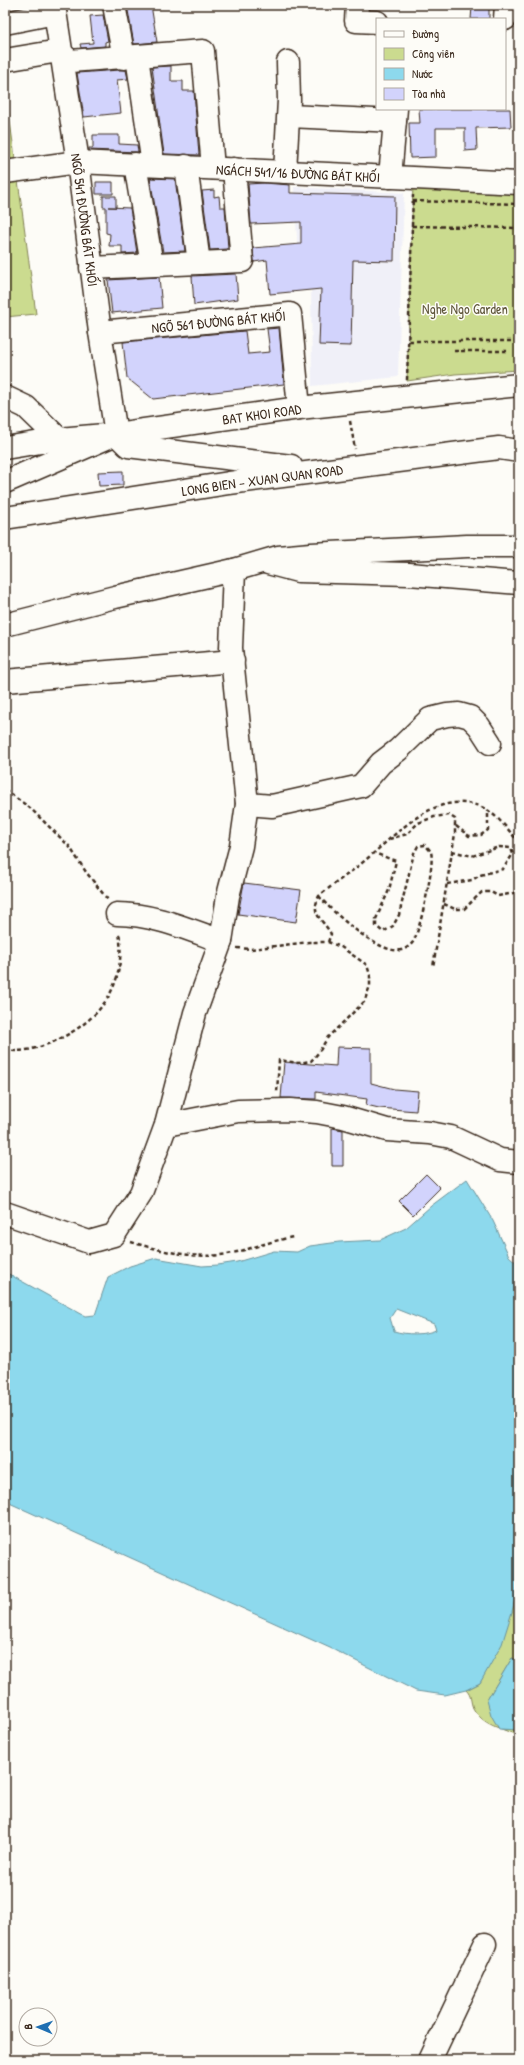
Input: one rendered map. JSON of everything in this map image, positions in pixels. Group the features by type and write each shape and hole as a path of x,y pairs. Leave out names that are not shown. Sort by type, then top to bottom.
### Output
{"street":[{"path":"114,5 130,57 144,165 152,265"},
{"path":"357,5 356,21 376,22"},
{"path":"505,18 506,5"},
{"path":"5,23 54,9"},
{"name":"NGÕ 541 ĐƯỜNG BÁT KHỐI","path":"54,9 78,162 100,332 116,434"},
{"path":"5,60 60,51 70,61 203,51 242,261 92,268"},
{"path":"285,172 288,116 288,62"},
{"path":"288,116 395,115 390,177"},
{"name":"NGÁCH 541/16 ĐƯỜNG BÁT KHỐI","path":"5,172 78,162 519,183"},
{"path":"186,166 199,263"},
{"name":"NGÕ 561 ĐƯỜNG BÁT KHỐI","path":"100,332 290,314 299,408"},
{"name":"BAT KHOI ROAD","path":"5,448 59,439 116,434 299,408 519,385"},
{"path":"5,397 26,407 59,439"},
{"path":"5,482 116,434 128,446 322,470"},
{"name":"LONG BIEN – XUAN QUAN ROAD","path":"5,518 322,470 499,448 519,451"},
{"path":"5,625 116,597 234,570 261,561 311,554 467,546 519,546"},
{"path":"261,561 298,571 409,574 519,583"},
{"path":"5,1213 89,1242 114,1235 141,1193 166,1125 195,1013 221,941 228,896 241,846 247,804 232,661 234,570"},
{"path":"5,681 232,661"},
{"path":"247,804 272,806 361,786 381,763 398,750 430,719 459,714 470,717 479,726 490,743"},
{"path":"117,914 146,917 180,926 221,941"},
{"path":"166,1125 238,1112 276,1110 317,1112 343,1116 387,1130 430,1133 444,1136 469,1144 500,1160 519,1162"},
{"path":"430,2060 485,1944"}],"path":[{"path":"407,381 414,178"},
{"path":"413,201 519,204"},
{"path":"412,226 519,228"},
{"path":"409,341 519,341"},
{"path":"454,352 510,351"},
{"path":"350,420 356,453"},
{"path":"5,768 9,757"},
{"path":"5,790 30,808 69,846 86,872 105,894 117,914 120,940 120,963 115,985 106,1001 90,1020 68,1035 44,1046 22,1051 5,1050"},
{"path":"328,942 331,934 316,912 314,906 318,896 374,853 416,817 431,808 447,804 476,805 488,811 519,842"},
{"path":"455,826 469,836 482,835 488,830 488,811"},
{"path":"389,839 407,834 418,823 434,817 449,816 455,819 452,851 433,967"},
{"path":"318,896 333,913 379,946 400,951 408,948 414,941 418,930 430,871 431,852 425,845 418,846 414,853 398,915 393,926 384,932 376,926 376,919 388,890 396,861 390,857 374,853"},
{"path":"447,884 472,880 480,875 502,869 514,854 511,848 499,847 472,856 452,851"},
{"path":"443,904 454,909 464,909 482,892 491,892 498,896 519,892"},
{"path":"221,941 228,948 251,949 309,942 328,942 341,947 367,965 370,975 370,986 364,1002 328,1037 319,1052 311,1061 298,1063 279,1060 276,1110"},
{"path":"114,1235 131,1242 164,1251 193,1256 215,1256 236,1252 261,1244 294,1238"}],"shaded area":[{"path":"294,187 404,193 398,377 312,386 311,274 298,255"}],"green space":[{"path":"5,84 36,314 5,317"},
{"name":"Nghe Ngo Garden","path":"413,184 519,188 519,370 455,374 407,381"},
{"path":"519,1581 519,1661 512,1658 487,1700 519,1730 519,1736 493,1726 482,1719 473,1708 470,1696 466,1690 480,1683 512,1612"}],"water":[{"path":"467,1179 493,1221 509,1256 519,1265 519,1581 512,1612 502,1644 480,1683 466,1690 445,1695 416,1691 330,1648 5,1501 5,1272 85,1316 95,1315 108,1277 130,1266 156,1258 202,1266 218,1265 237,1262 274,1251 297,1252 310,1246 339,1242 380,1240 406,1228 431,1206","holes":["396,1309 434,1324 436,1330 432,1332 421,1334 404,1333 394,1331 390,1318"]},
{"path":"512,1658 519,1661 519,1730 499,1729 491,1715 487,1700"}],"building":[{"path":"127,5 151,5 157,42 134,44"},
{"path":"472,7 489,8 489,18 471,18"},
{"path":"103,15 108,41 105,42 105,46 81,48 80,44 93,43 90,16"},
{"path":"171,66 171,81 183,81 183,91 194,91 199,155 164,154 152,67"},
{"path":"126,70 128,79 117,80 121,113 84,117 77,73"},
{"path":"510,109 511,127 476,128 477,150 465,151 465,128 436,128 436,157 410,158 409,123 420,123 419,110"},
{"path":"93,135 119,135 119,144 137,145 138,152 89,150 89,148 93,148"},
{"path":"150,178 175,179 185,251 163,252"},
{"path":"96,182 113,182 113,194 96,194"},
{"path":"264,183 290,185 290,193 395,196 394,261 353,260 351,346 319,345 321,289 270,294 267,260 254,262 253,248 301,244 301,222 251,224 248,184"},
{"path":"214,190 214,197 219,196 220,207 225,207 228,249 210,250 202,191"},
{"path":"103,196 116,196 116,207 108,207 130,208 137,253 122,254 122,246 109,246 110,234 106,233 106,207 103,207"},
{"path":"236,274 238,299 194,305 192,276"},
{"path":"159,277 162,308 112,313 108,280"},
{"path":"279,328 284,384 153,399 127,378 123,342 245,331 248,354 270,352 267,329"},
{"path":"123,471 123,485 99,486 98,472"},
{"path":"244,883 301,890 296,922 238,914"},
{"path":"337,1047 371,1048 371,1083 394,1089 418,1091 416,1111 379,1108 366,1105 367,1099 316,1092 316,1099 281,1098 284,1062 336,1066"},
{"path":"332,1128 343,1130 343,1166 332,1166"},
{"path":"426,1174 440,1188 413,1215 399,1201"}]}
